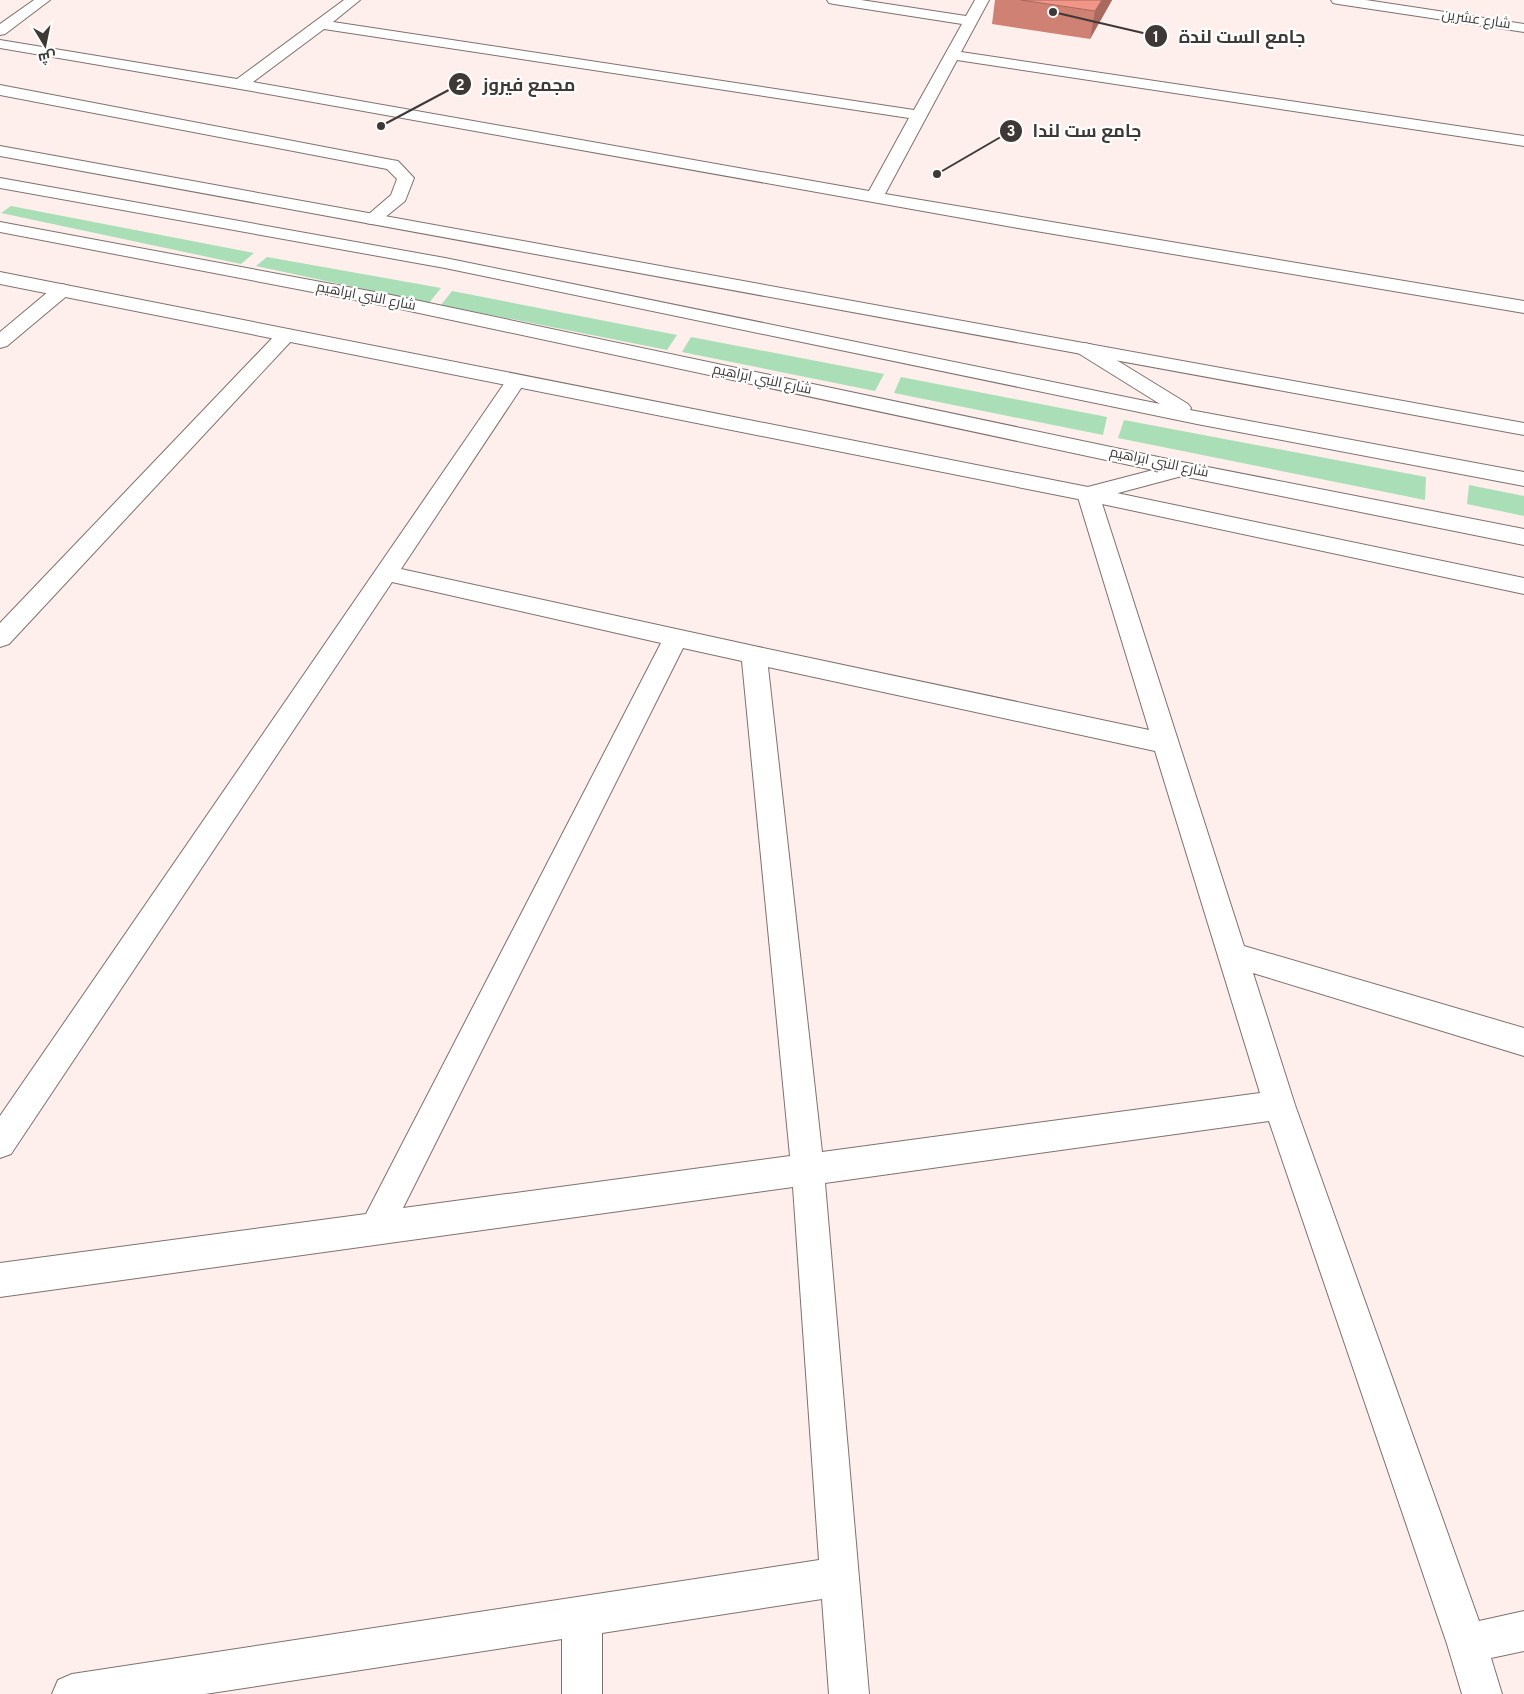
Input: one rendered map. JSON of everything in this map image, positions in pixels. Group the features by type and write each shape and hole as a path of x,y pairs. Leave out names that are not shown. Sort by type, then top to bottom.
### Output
{"street":[{"path":"0,31 43,0"},
{"path":"240,84 353,0"},
{"path":"834,0 969,21"},
{"path":"874,198 982,0"},
{"name":"شارع عشرين","path":"1338,0 1524,28"},
{"path":"321,24 919,115"},
{"path":"0,44 240,84 874,198 1524,307"},
{"path":"951,55 1524,141"},
{"path":"0,90 392,165 406,178 399,197 372,219"},
{"path":"0,151 1524,429"},
{"path":"0,168 282,230 1197,418 1524,479"},
{"path":"0,183 445,263"},
{"name":"شارع النبي ابراهيم","path":"0,227 391,301 1182,468 1524,536"},
{"path":"0,244 104,263 265,282 391,301"},
{"path":"0,278 515,382 1088,494 1524,586"},
{"path":"0,342 62,290"},
{"path":"0,638 286,335"},
{"path":"1085,349 1197,418"},
{"path":"0,1144 515,382"},
{"path":"1088,494 1182,468"},
{"path":"1088,494 1280,1105 1467,1644 1482,1694"},
{"path":"385,573 754,655 1166,743"},
{"path":"376,1228 676,638"},
{"path":"754,655 808,1169 849,1694"},
{"path":"1233,955 1524,1042"},
{"path":"0,1280 1280,1105"},
{"path":"72,1694 839,1577"},
{"path":"582,1616 582,1694"},
{"path":"1467,1644 1524,1631"}],"green space":[{"path":"11,206 254,253 241,264 1,213"},
{"path":"267,257 441,288 429,303 256,266"},
{"path":"452,291 677,335 667,350 441,305"},
{"path":"691,337 884,374 875,391 682,352"},
{"path":"901,377 1107,417 1103,435 894,393"},
{"path":"1124,420 1426,477 1425,500 1118,438"},
{"path":"1469,485 1524,496 1524,516 1467,504"}],"building":[{"path":"1021,0 1102,0 1095,11"}],"place":[{"name":"جامع الست لندة","path":"1053,12"},
{"name":"مجمع فيروز","path":"381,126"},
{"name":"جامع ست لندا","path":"937,174"}]}
